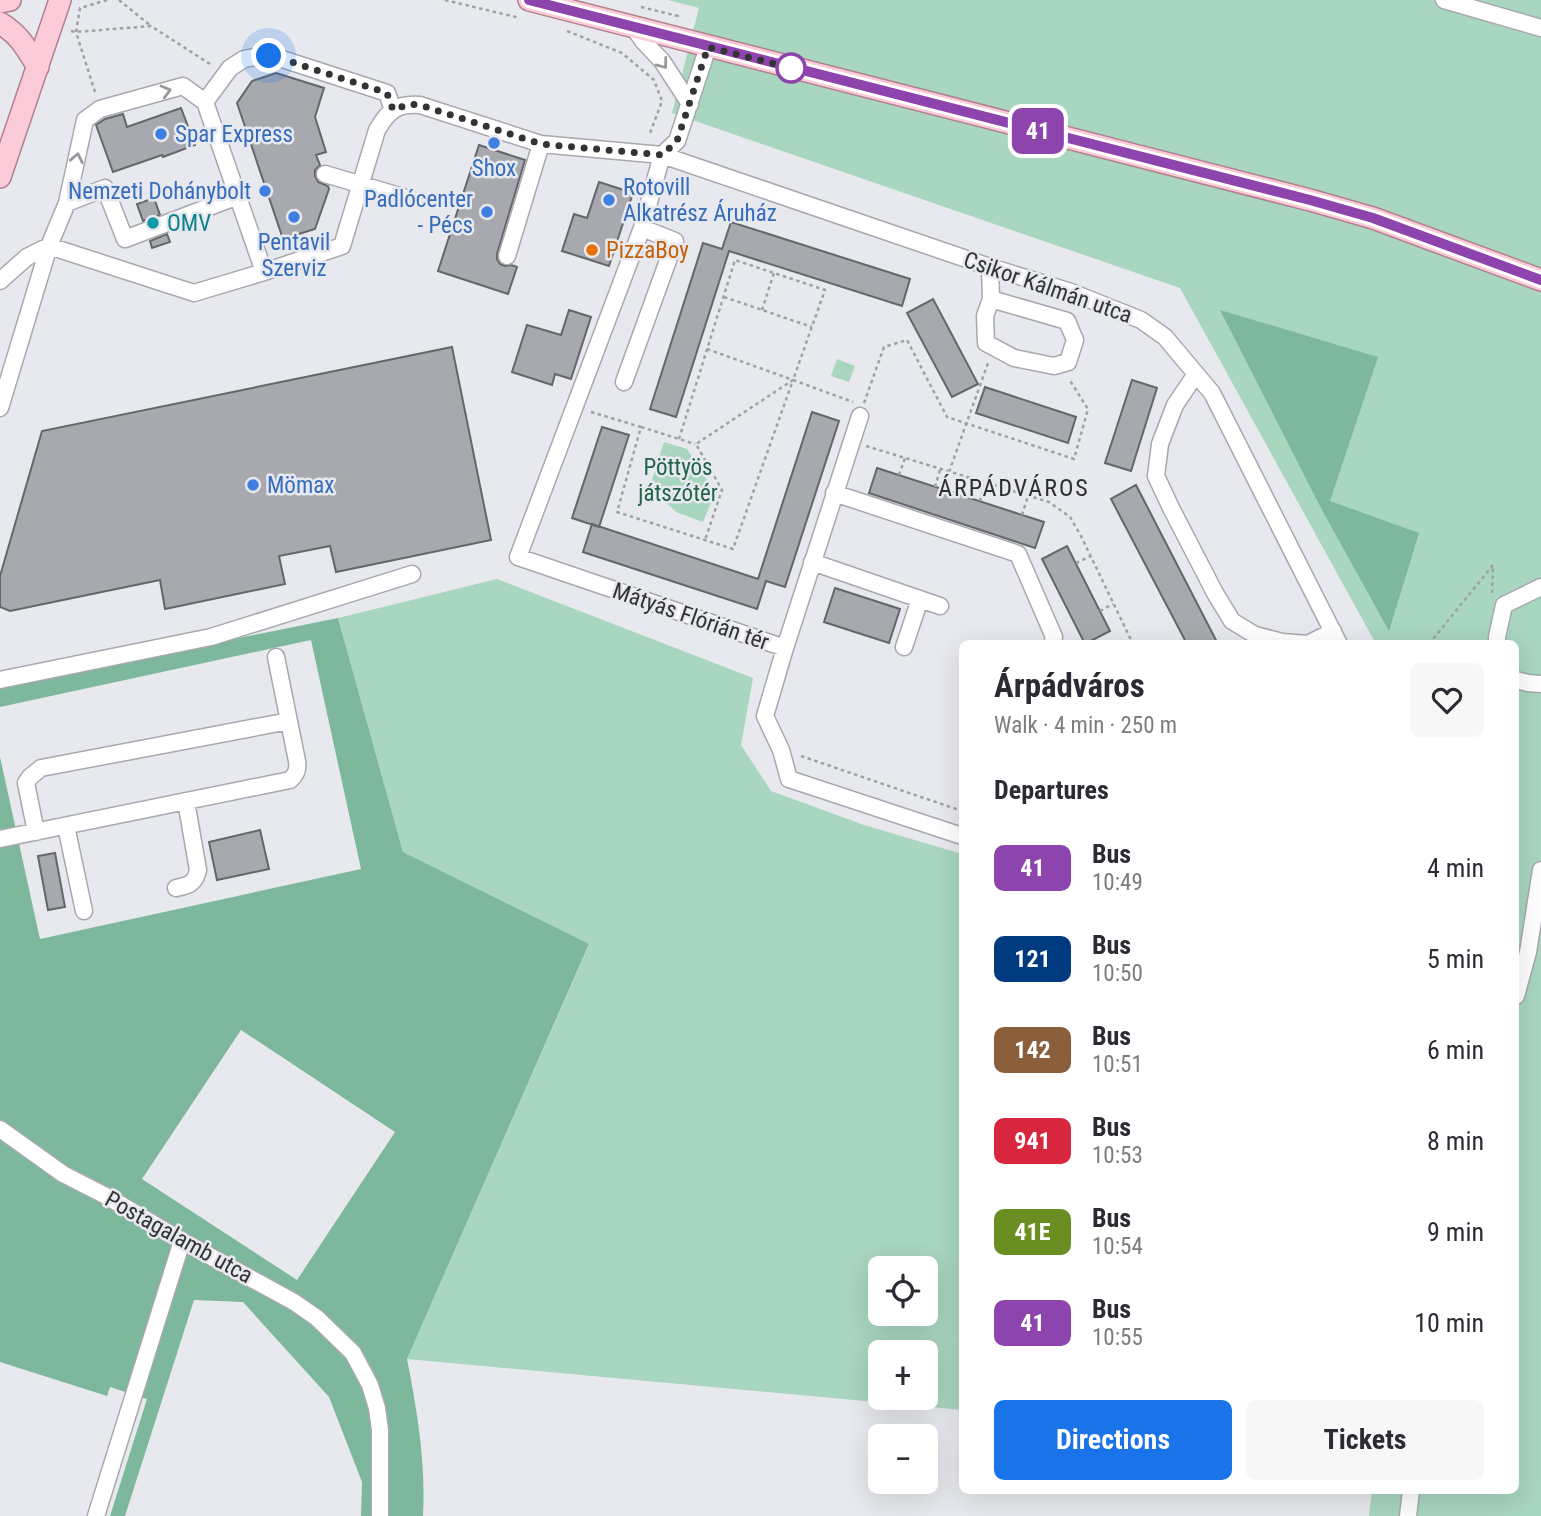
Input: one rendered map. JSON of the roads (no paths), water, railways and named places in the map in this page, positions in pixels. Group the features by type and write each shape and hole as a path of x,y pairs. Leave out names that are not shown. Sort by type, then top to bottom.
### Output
{"main road":[{"path":"0,2 10,0"},
{"path":"0,177 60,0"},
{"path":"524,9 633,27 1310,200 1373,218 1541,280"},
{"path":"0,23 22,40 38,67"}],"street":[{"path":"1444,0 1541,28"},
{"path":"633,27 662,61 690,104"},
{"path":"624,382 675,241 642,228 662,155 677,141 708,47"},
{"path":"0,281 27,257 49,246 194,293 342,246 377,130 383,119 393,110 387,93 279,58 253,56 236,63 205,102"},
{"path":"0,408 49,246 67,203 85,120 100,109 183,86 205,102 264,272"},
{"name":"Csikor Kálmán utca","path":"393,110 410,104 420,105 541,144 662,155 1071,292 1141,320 1165,337 1212,393 1336,638"},
{"path":"508,256 541,144"},
{"path":"325,174 403,197"},
{"path":"67,203 106,188 125,239 237,196"},
{"name":"Mátyás Flórián tér","path":"642,228 518,557 785,648 860,416"},
{"path":"990,267 992,299 985,316 986,344 1014,358 1054,366 1068,362 1074,340 1068,321 992,299"},
{"path":"1196,374 1175,405 1160,444 1156,476 1232,621 1255,635 1274,640"},
{"path":"834,493 1018,554 1054,636 1053,640"},
{"path":"812,562 940,606"},
{"path":"0,680 211,637 412,574"},
{"path":"1497,640 1504,605 1541,587"},
{"path":"904,647 920,599"},
{"path":"785,648 765,716 781,750 789,779 959,835"},
{"path":"0,839 290,780 298,769 276,657"},
{"path":"1519,680 1541,684"},
{"path":"36,832 26,783 41,768 289,721"},
{"path":"176,888 191,885 198,870 186,801"},
{"path":"66,826 84,911"},
{"path":"1519,985 1528,952 1541,870"},
{"name":"Postagalamb utca","path":"0,1129 63,1174 294,1302 317,1318 353,1353 370,1385 377,1408 380,1430 380,1516"},
{"path":"96,1516 182,1241"},
{"path":"1408,1516 1411,1494"}],"place":[{"name":"Spar Express","path":"161,134"},
{"name":"Shox","path":"494,143"},
{"name":"Nemzeti Dohánybolt","path":"265,191"},
{"name":"Rotovill Alkatrész Áruház","path":"609,200"},
{"name":"Padlócenter - Pécs","path":"487,212"},
{"name":"Pentavil Szerviz","path":"294,217"},
{"name":"OMV","path":"153,223"},
{"name":"PizzaBoy","path":"592,250"},
{"name":"Mömax","path":"253,485"}],"district":[{"name":"ÁRPÁDVÁROS","path":"1014,488"}],"park label":[{"name":"Pöttyös játszótér","path":"678,480"}]}
